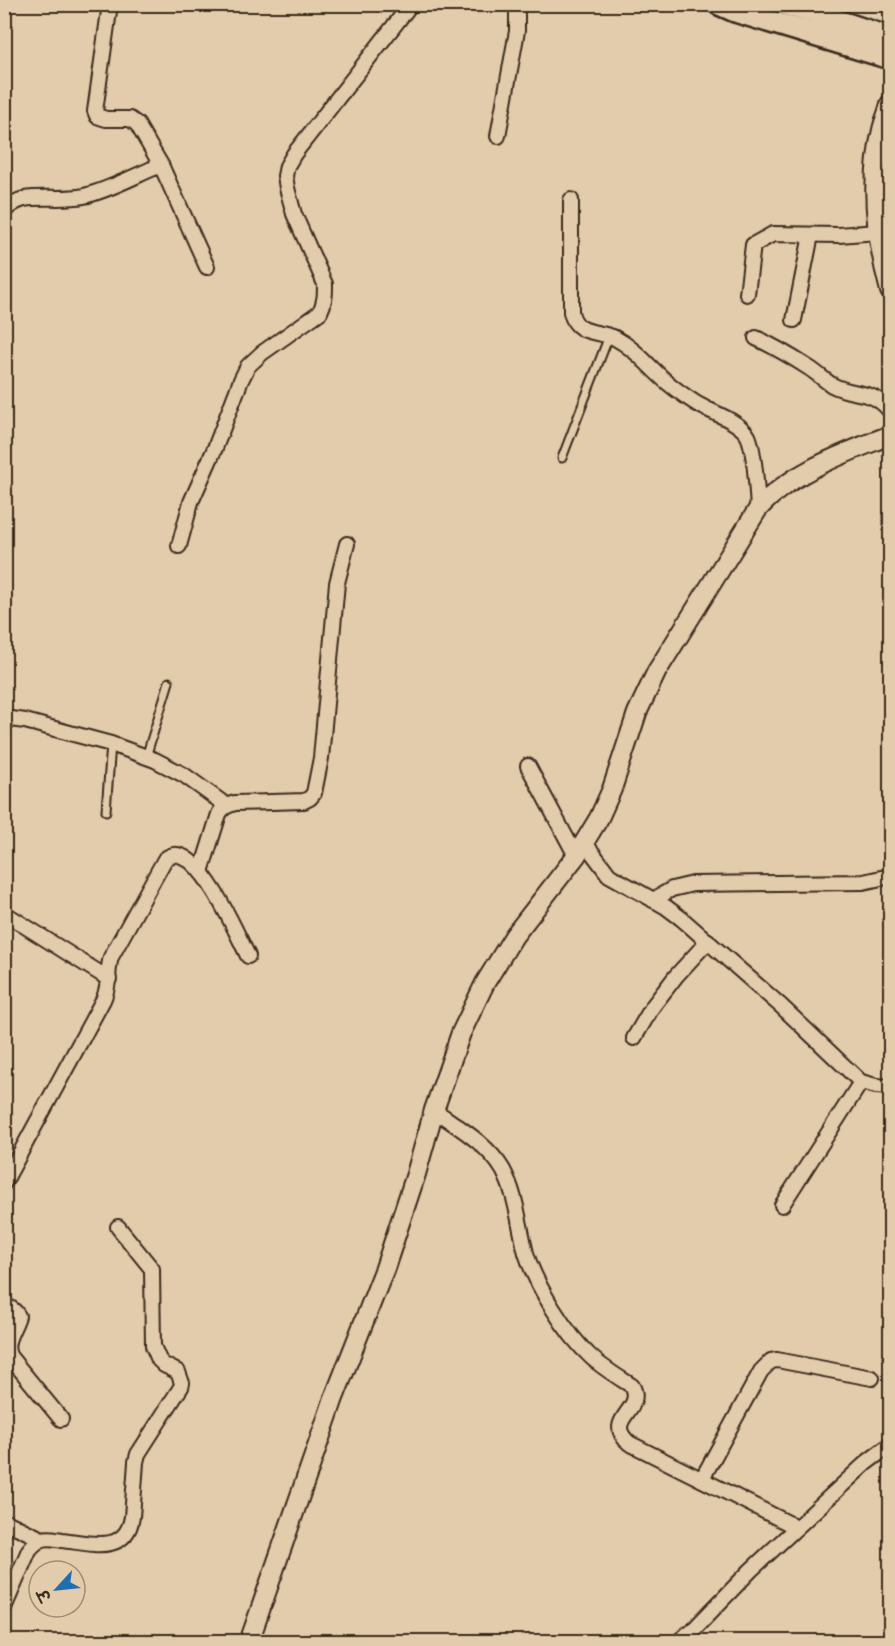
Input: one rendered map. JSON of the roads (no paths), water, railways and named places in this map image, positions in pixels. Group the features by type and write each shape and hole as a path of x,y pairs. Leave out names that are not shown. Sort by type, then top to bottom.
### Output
{"main road":[{"path":"719,4 735,11 891,58"},
{"path":"785,4 891,38"}],"street":[{"path":"110,4 95,111 98,116 106,119 130,119 134,122 161,165 207,267"},
{"path":"179,546 191,502 248,366 262,353 320,312 323,305 324,284 294,214 285,176 287,166 411,4"},
{"path":"498,136 517,31 517,4"},
{"path":"889,282 884,231 875,180 882,130 891,104"},
{"path":"4,212 9,206 22,200 84,196 161,165"},
{"path":"571,200 571,312 573,320 581,327 613,337 632,348 668,383 697,404 728,419 742,429 752,449 758,510"},
{"path":"747,294 753,245 773,234 839,235 884,231"},
{"path":"794,320 811,235"},
{"path":"756,338 785,352 833,385 873,395 891,411"},
{"path":"249,1641 334,1398 385,1268 434,1110 461,1033 485,983 514,936 580,849 599,818 612,789 647,689 758,510 782,487 832,459 891,435"},
{"path":"201,872 219,814 227,806 235,803 304,801 314,793 321,758 337,583 347,544"},
{"path":"4,718 25,721 111,744 146,757 184,775 227,806"},
{"path":"528,766 580,849 609,875 682,919 781,1006 861,1082 891,1087"},
{"path":"4,1184 92,1022 107,991 109,978 107,974 111,957 165,859 176,854 182,856 201,872 212,886 248,956"},
{"path":"653,900 672,888 693,884 863,882 891,876"},
{"path":"9,916 109,978"},
{"path":"633,1038 653,1006 676,976 708,941"},
{"path":"782,1204 861,1082"},
{"path":"434,1110 479,1144 502,1169 516,1206 526,1253 532,1269 561,1321 589,1356 632,1386 635,1391 635,1399 619,1425 622,1437 629,1443 796,1527"},
{"path":"4,1608 34,1543 47,1538 104,1545 120,1540 127,1533 132,1517 138,1455 181,1387 178,1372 159,1360 153,1346 152,1269 118,1227"},
{"path":"4,1305 11,1308 18,1316 7,1344 10,1357 61,1419"},
{"path":"702,1479 761,1371 771,1361 777,1360 872,1378"},
{"path":"678,1641 695,1628 796,1527 866,1463 891,1445"},
{"path":"4,1521 42,1539"}],"lane":[{"path":"562,458 609,336"},
{"path":"146,757 169,682"},
{"path":"106,811 111,744"}]}
